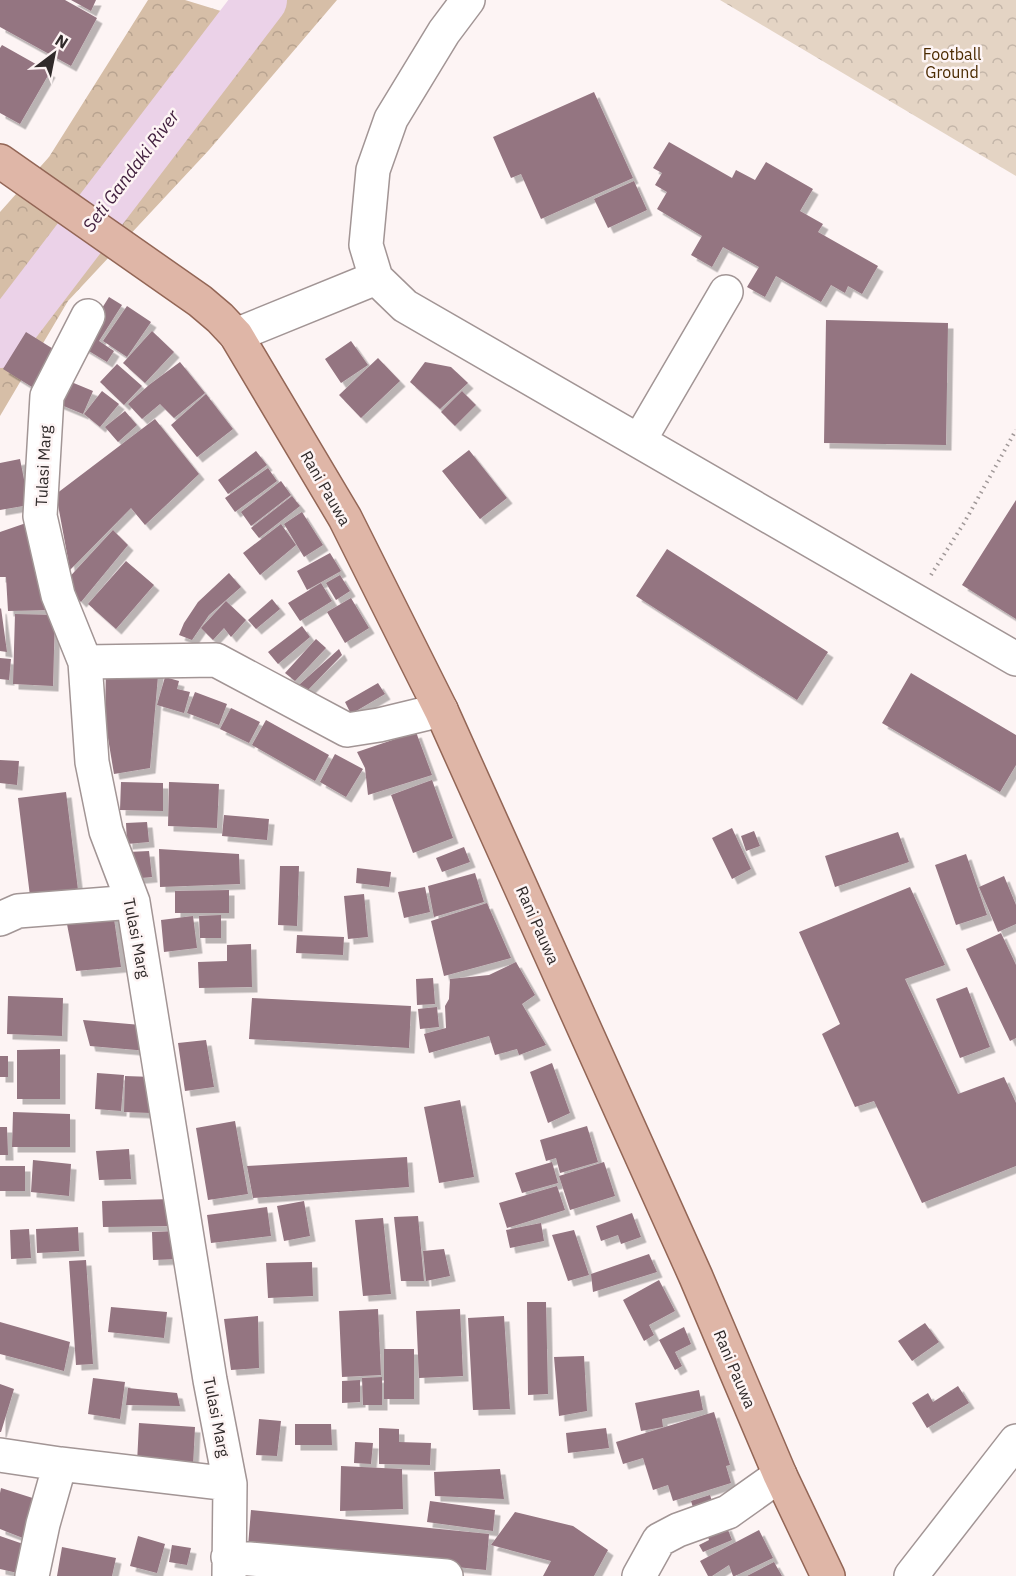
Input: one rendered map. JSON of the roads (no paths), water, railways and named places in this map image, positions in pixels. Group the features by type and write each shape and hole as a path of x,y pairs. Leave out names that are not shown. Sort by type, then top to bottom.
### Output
{"main road":[{"name":"Rani Pauwa","path":"0,161 200,301 220,318 236,335 345,518 441,710 696,1277 780,1475 828,1576"}],"street":[{"path":"468,0 444,32 391,119 373,170 366,245 376,278 405,306 1016,659"},
{"path":"236,335 376,278"},
{"path":"639,441 726,292"},
{"name":"Tulasi Marg","path":"88,315 47,396 40,516 57,595 85,662 92,762 106,831 133,902 210,1380 230,1484 229,1567"},
{"path":"85,662 216,660 347,730 441,710"},
{"path":"0,920 18,911 133,902"},
{"path":"911,1576 1016,1441"},
{"path":"0,1455 230,1484"},
{"path":"32,1576 43,1524 60,1464"},
{"path":"639,1576 659,1539 728,1512 780,1475"},
{"path":"229,1567 446,1576"}],"waterway":[{"name":"Seti Gandaki River","path":"0,342 261,0"}],"park label":[{"name":"Football Ground","path":"952,63"}]}
